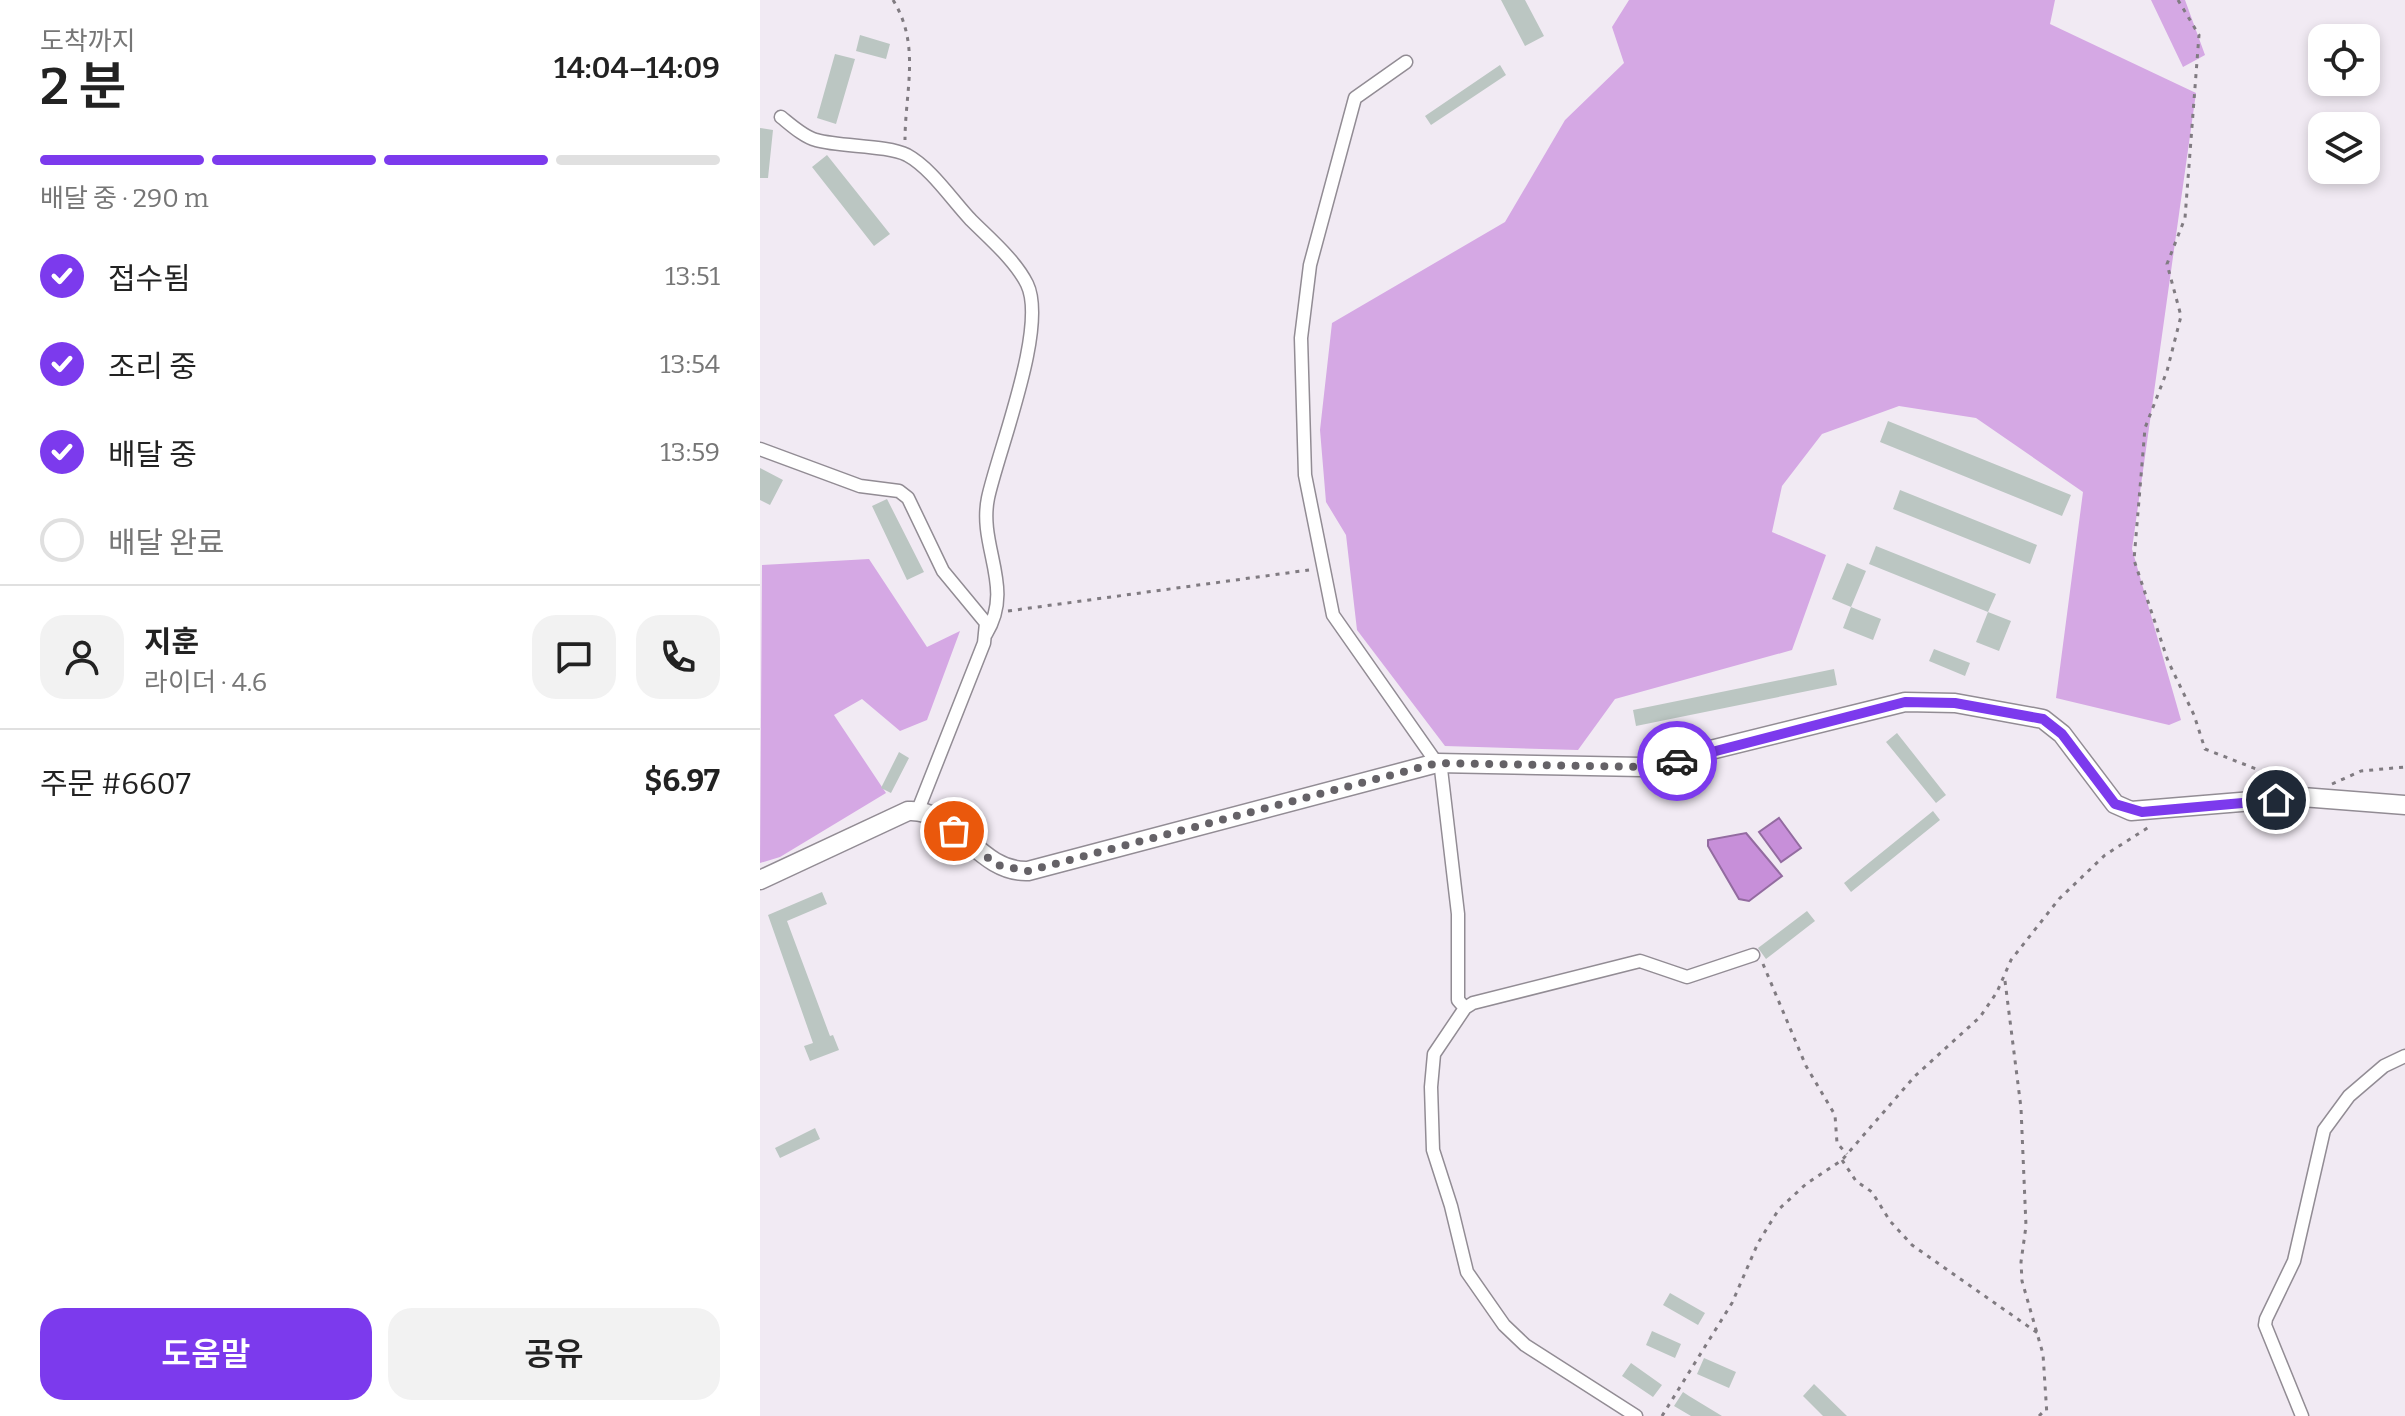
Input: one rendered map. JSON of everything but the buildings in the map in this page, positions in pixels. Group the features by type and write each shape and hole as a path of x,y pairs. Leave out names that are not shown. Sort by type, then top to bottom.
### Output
{"street":[{"path":"1406,62 1355,98 1345,124 1306,290 1301,338 1305,475 1325,568 1327,593 1342,632 1437,763 1445,796 1455,887 1458,1000 1465,1008"},
{"path":"781,117 814,140 906,155 1014,265 1028,285 1032,303 1009,434 988,499 997,615 986,634 918,810"},
{"path":"760,449 860,486 899,491 908,498 943,571 986,623 986,634"},
{"path":"760,880 908,811 918,810 937,819 997,865 1028,871 1437,763 1642,767 1896,704 1932,700 2043,719 2062,734 2115,804 2131,811 2312,798 2405,805"},
{"path":"1636,1416 1587,1388 1525,1345 1504,1325 1467,1272 1430,1137 1434,1054 1465,1008 1473,1003 1640,961 1687,977 1724,968 1753,955"},
{"path":"2302,1416 2266,1319 2294,1261 2324,1130 2349,1096 2384,1066 2405,1056"}],"path":[{"path":"893,0 906,29 911,52 906,155"},
{"path":"2178,0 2199,35 2185,218 2167,264 2181,316 2167,371 2145,428 2134,560 2168,661 2194,715 2205,749 2295,784 2312,798 2344,776 2405,767"},
{"path":"997,615 1015,608 1325,568"},
{"path":"1662,1416 1732,1303 1768,1225 1799,1189 1842,1160 1915,1076 1980,1017 2023,943 2059,899 2105,855 2152,826"},
{"path":"1753,955 1765,966 1806,1066 1835,1115 1837,1143 1847,1154"},
{"path":"2004,977 2021,1108 2026,1226 2022,1281 2039,1334 2046,1381 2047,1416"},
{"path":"1842,1160 1856,1181 1872,1192 1890,1221 1912,1245 2039,1334"},
{"path":"2039,1416 2046,1409"}],"shaded area":[{"path":"1629,0 2055,0 2050,24 2196,93 2132,549 2181,720 2169,725 2056,698 2083,492 1976,418 1899,406 1822,434 1782,486 1772,532 1826,555 1792,650 1615,699 1578,750 1445,746 1357,630 1346,535 1326,502 1320,430 1332,323 1505,222 1565,120 1624,63 1612,27"},
{"path":"2151,0 2185,0 2205,55 2183,67"},
{"path":"869,559 927,647 960,631 927,720 900,731 862,699 834,715 886,793 780,857 760,863 762,565"},
{"path":"1779,818 1801,848 1781,862 1759,832"},
{"path":"1746,833 1782,876 1749,901 1739,899 1708,846 1708,840"}],"way so far":[{"path":"954,831 997,865 1018,872 1051,868 1437,763 1642,767 1677,761"}],"route":[{"path":"1677,761 1887,706 1932,700 2030,714 2043,719 2062,734 2103,791 2122,809 2164,811 2276,800"}]}
